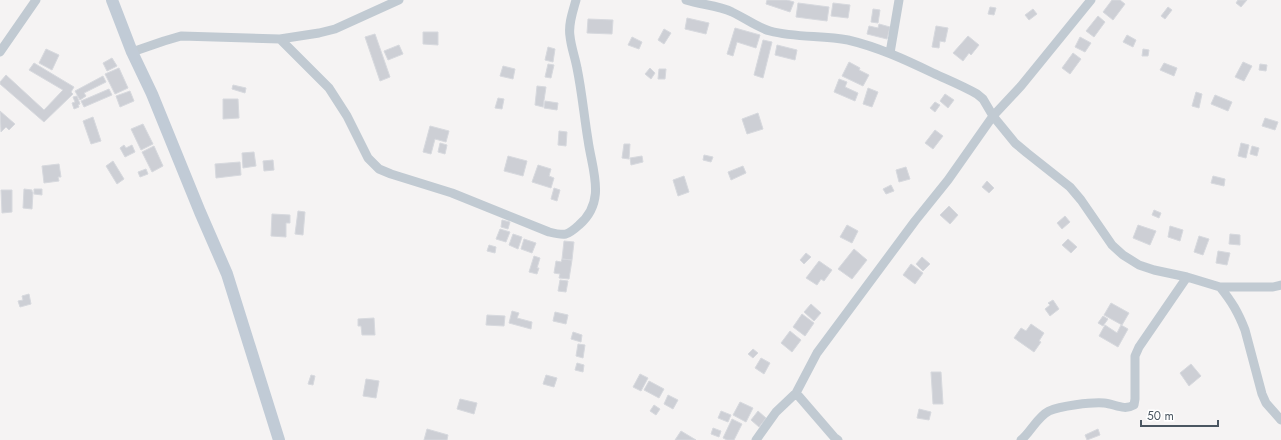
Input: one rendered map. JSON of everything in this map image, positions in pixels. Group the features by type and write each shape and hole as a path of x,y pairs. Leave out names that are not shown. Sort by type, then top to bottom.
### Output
{"street":[{"path":"0,52 36,0"},
{"path":"112,0 132,52 152,94 227,274 278,440"},
{"path":"132,52 164,40 181,36 280,39 320,33 399,0"},
{"path":"280,39 329,88 347,116 368,158 379,170 452,193 549,232 560,235 570,234 587,218 590,213 594,202 596,187 594,167 588,142 577,67 570,34 571,20 576,0"},
{"path":"686,0 732,12 769,31 796,36 841,39 890,53 977,94 983,99 993,116 1015,143 1070,187 1081,200 1112,246 1139,265 1220,287 1273,287 1281,285"},
{"path":"890,53 899,0"},
{"path":"756,440 776,412 796,393 817,353 915,221 948,180 993,116 1021,86 1091,0"},
{"path":"1020,440 1026,436 1037,421 1048,411 1069,405 1104,403 1129,408 1134,405 1136,399 1135,356 1139,347 1187,277"},
{"path":"1220,287 1231,301 1245,330 1262,394 1266,403 1281,420"},
{"path":"796,393 838,440"}],"building":[{"path":"767,0 787,0 794,2 790,12 766,4"},
{"path":"1112,0 1120,0 1125,4 1113,20 1103,12"},
{"path":"1238,0 1247,0 1241,7 1236,3"},
{"path":"798,3 829,7 827,21 796,17"},
{"path":"833,3 850,5 848,18 831,16"},
{"path":"990,7 996,8 994,15 988,14"},
{"path":"1168,7 1172,10 1165,19 1161,16"},
{"path":"873,9 880,10 878,23 871,22"},
{"path":"1033,9 1037,14 1029,20 1025,15"},
{"path":"1098,16 1105,22 1094,37 1086,31"},
{"path":"687,18 709,23 706,34 685,29"},
{"path":"588,19 613,20 612,34 587,33"},
{"path":"879,24 890,27 887,39 867,34 869,26 878,28"},
{"path":"936,26 948,28 945,42 940,41 939,48 932,47"},
{"path":"735,28 760,35 756,48 737,42 733,56 727,54"},
{"path":"664,29 671,33 664,44 658,40"},
{"path":"423,32 438,32 438,45 423,44"},
{"path":"375,34 390,77 380,81 365,37"},
{"path":"1127,35 1136,40 1133,47 1123,42"},
{"path":"968,36 979,45 971,55 969,53 963,61 953,53"},
{"path":"632,37 642,42 639,49 628,45"},
{"path":"1080,37 1091,43 1085,52 1075,47"},
{"path":"763,40 772,42 763,78 754,75"},
{"path":"399,45 403,54 388,60 384,51"},
{"path":"777,45 797,50 795,60 775,55"},
{"path":"548,47 555,49 553,62 545,60"},
{"path":"46,49 59,55 52,70 39,63"},
{"path":"1143,49 1149,50 1148,56 1142,56"},
{"path":"1073,53 1081,59 1070,74 1062,68"},
{"path":"112,58 117,66 107,71 103,63"},
{"path":"849,62 860,68 859,70 869,75 863,86 842,76"},
{"path":"1243,62 1252,66 1244,81 1235,77"},
{"path":"34,63 74,87 71,92 73,94 44,122 0,84 6,75 44,110 63,90 29,70"},
{"path":"1164,63 1177,68 1174,76 1160,70"},
{"path":"548,64 554,65 551,78 545,77"},
{"path":"1260,64 1267,65 1266,71 1259,70"},
{"path":"503,66 515,69 513,79 500,76"},
{"path":"119,68 128,88 115,94 105,74"},
{"path":"650,68 655,73 651,79 645,74"},
{"path":"659,69 666,69 665,79 658,79"},
{"path":"103,76 106,82 84,93 86,96 80,100 75,91"},
{"path":"839,79 847,82 845,87 858,93 855,101 834,92"},
{"path":"233,85 246,88 245,93 232,89"},
{"path":"537,86 546,87 543,107 535,105"},
{"path":"868,88 878,92 872,107 863,104"},
{"path":"109,89 112,95 84,107 81,101"},
{"path":"130,91 134,101 120,107 116,96"},
{"path":"1196,92 1202,94 1199,108 1192,106"},
{"path":"945,94 954,100 948,108 940,101"},
{"path":"1215,95 1232,102 1228,111 1211,104"},
{"path":"77,96 80,104 78,105 79,107 74,109 72,103 75,102 73,97"},
{"path":"498,98 504,99 502,109 495,108"},
{"path":"223,99 238,99 239,118 223,119"},
{"path":"545,101 558,103 557,110 544,108"},
{"path":"935,102 940,105 935,112 930,108"},
{"path":"0,111 15,124 9,130 6,127 1,132"},
{"path":"758,113 763,129 747,134 742,119"},
{"path":"93,117 101,141 91,144 83,121"},
{"path":"1265,118 1278,122 1275,130 1262,126"},
{"path":"143,124 153,144 141,150 131,129"},
{"path":"430,126 449,131 446,142 435,139 431,154 423,152"},
{"path":"935,130 943,136 933,149 925,143"},
{"path":"559,131 567,132 566,146 558,145"},
{"path":"440,143 447,145 445,154 438,152"},
{"path":"1241,143 1249,145 1246,158 1238,156"},
{"path":"624,144 630,144 629,159 622,158"},
{"path":"124,145 126,148 132,145 135,152 125,157 120,148"},
{"path":"154,146 163,166 152,172 142,152"},
{"path":"1252,146 1259,148 1257,156 1250,154"},
{"path":"254,152 256,166 243,168 242,153"},
{"path":"704,155 713,157 711,162 703,160"},
{"path":"508,156 527,161 523,176 504,171"},
{"path":"642,156 643,162 631,165 630,158"},
{"path":"273,160 274,170 264,171 263,161"},
{"path":"113,161 124,179 117,184 106,166"},
{"path":"240,162 241,175 216,178 215,164"},
{"path":"59,164 61,177 58,177 59,181 44,183 42,166"},
{"path":"538,165 551,169 549,176 554,178 551,188 532,182"},
{"path":"743,166 746,173 731,180 728,172"},
{"path":"906,167 910,179 899,182 896,170"},
{"path":"146,169 148,174 140,177 138,172"},
{"path":"684,176 689,192 678,196 673,180"},
{"path":"1213,176 1225,179 1224,186 1211,183"},
{"path":"987,181 994,188 989,193 982,187"},
{"path":"891,185 894,191 886,194 883,189"},
{"path":"554,188 560,190 557,201 551,199"},
{"path":"24,189 32,190 33,192 32,209 23,208"},
{"path":"34,189 42,189 42,195 34,194"},
{"path":"1,190 12,190 12,212 2,213"},
{"path":"949,206 958,215 950,224 940,215"},
{"path":"1154,210 1161,213 1159,218 1152,215"},
{"path":"298,211 305,212 303,235 295,234"},
{"path":"272,214 290,215 290,223 286,223 286,237 271,236"},
{"path":"1065,216 1070,222 1062,229 1057,223"},
{"path":"502,220 510,222 508,229 501,227"},
{"path":"847,225 858,231 852,243 840,237"},
{"path":"1138,225 1156,231 1150,245 1133,238"},
{"path":"1170,226 1183,230 1180,241 1168,237"},
{"path":"500,229 510,232 506,242 496,239"},
{"path":"513,234 522,237 518,249 509,245"},
{"path":"1230,234 1240,235 1240,245 1229,244"},
{"path":"1199,236 1209,239 1203,255 1194,252"},
{"path":"524,239 536,243 532,253 521,249"},
{"path":"1068,239 1077,247 1071,253 1062,245"},
{"path":"564,241 574,242 572,260 562,259"},
{"path":"489,245 496,247 495,253 487,251"},
{"path":"854,249 867,260 852,279 838,269"},
{"path":"1218,251 1230,253 1227,265 1216,263"},
{"path":"806,253 811,257 804,264 800,260"},
{"path":"534,256 540,258 537,274 529,272"},
{"path":"922,257 930,264 923,271 916,264"},
{"path":"562,259 572,260 569,279 559,278 560,274 554,273 556,261 561,262"},
{"path":"819,261 832,270 824,281 821,279 817,285 806,278"},
{"path":"911,264 923,273 915,284 903,275"},
{"path":"560,280 568,281 566,292 558,291"},
{"path":"29,294 31,304 20,307 18,301 23,300 22,296"},
{"path":"1053,300 1059,309 1050,316 1045,309 1050,305 1048,303"},
{"path":"1111,303 1129,313 1122,325 1104,315"},
{"path":"811,304 821,313 814,321 804,312"},
{"path":"512,311 519,313 517,318 532,322 531,329 509,323"},
{"path":"555,312 568,315 566,324 553,321"},
{"path":"802,314 814,323 805,336 793,327"},
{"path":"487,315 505,316 504,326 486,325"},
{"path":"1103,316 1108,319 1103,326 1098,323"},
{"path":"374,318 375,335 362,335 361,326 358,326 358,319"},
{"path":"1031,324 1044,333 1039,341 1041,342 1034,352 1014,338 1021,328 1026,331"},
{"path":"1105,325 1117,333 1121,325 1128,329 1118,347 1099,336"},
{"path":"790,331 801,340 792,352 781,343"},
{"path":"573,332 582,335 581,342 571,339"},
{"path":"578,344 585,345 583,358 576,356"},
{"path":"753,349 758,353 753,358 748,354"},
{"path":"761,358 770,363 764,374 755,368"},
{"path":"577,363 584,365 583,372 575,370"},
{"path":"1191,364 1201,376 1189,386 1180,373"},
{"path":"931,372 941,372 943,404 933,404"},
{"path":"640,374 648,378 641,391 633,387"},
{"path":"311,375 315,376 313,385 308,384"},
{"path":"546,375 557,378 554,387 543,384"},
{"path":"366,379 379,381 376,398 363,396"},
{"path":"649,381 664,389 659,398 644,390"},
{"path":"668,395 678,400 673,409 664,404"},
{"path":"460,399 477,403 474,414 457,409"},
{"path":"740,402 753,408 746,422 733,415"},
{"path":"654,405 660,409 656,415 650,411"},
{"path":"919,409 931,412 929,420 917,418"},
{"path":"721,411 731,415 728,422 718,418"},
{"path":"758,411 766,418 759,427 751,420"},
{"path":"732,419 742,424 734,440 727,440 723,438"},
{"path":"713,428 721,431 719,437 711,434"},
{"path":"427,429 448,435 447,440 424,440"},
{"path":"1098,429 1100,435 1087,440 1085,435"},
{"path":"681,431 696,440 675,440"}]}
